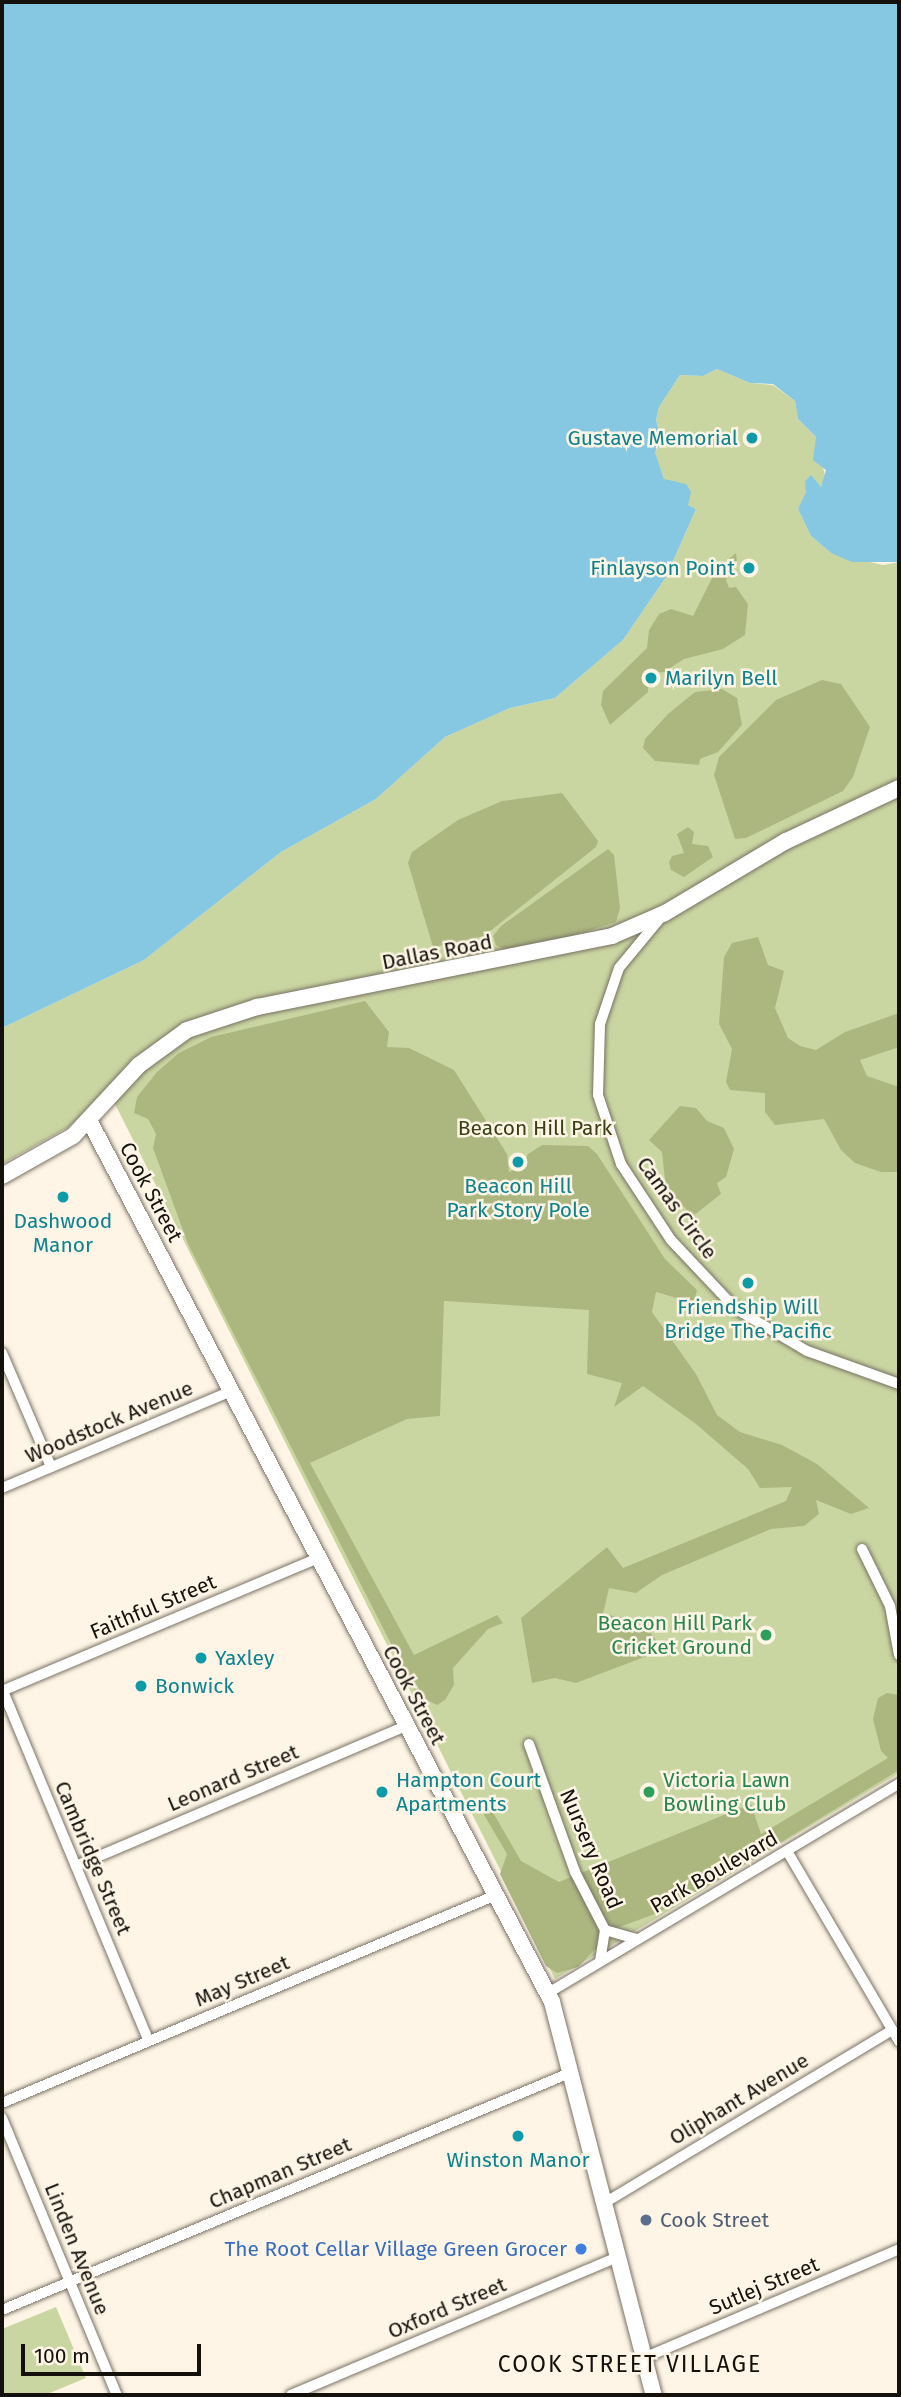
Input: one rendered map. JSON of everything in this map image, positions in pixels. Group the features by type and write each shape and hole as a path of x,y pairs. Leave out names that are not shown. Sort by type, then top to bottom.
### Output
{"main road":[{"name":"Dallas Road","path":"2,1176 73,1136 90,1122 162,1045 221,1015 579,946 665,913 786,841 899,788"},
{"name":"Cook Street","path":"90,1122 548,1993 572,2072 654,2395"}],"street":[{"name":"Camas Circle","path":"665,913 626,957 607,994 596,1053 601,1108 621,1164 657,1220 702,1275 750,1319 807,1351 899,1384"},
{"path":"2,1353 51,1467"},
{"name":"Woodstock Avenue","path":"2,1488 232,1391"},
{"path":"862,1549 895,1606 899,1655"},
{"name":"Faithful Street","path":"2,1691 318,1558"},
{"name":"Cambridge Street","path":"2,1691 149,2040"},
{"name":"Leonard Street","path":"76,1866 406,1726"},
{"name":"Nursery Road","path":"529,1744 575,1872 605,1930 600,1961"},
{"name":"Park Boulevard","path":"548,1993 899,1784"},
{"path":"787,1851 897,2038"},
{"name":"May Street","path":"2,2103 496,1895"},
{"name":"Nursery Road","path":"605,1930 637,1939"},
{"name":"Oliphant Avenue","path":"606,2202 897,2038"},
{"name":"Chapman Street","path":"2,2310 572,2072"},
{"name":"Linden Avenue","path":"2,2118 117,2395"},
{"name":"Sutlej Street","path":"644,2358 899,2249"},
{"name":"Oxford Street","path":"292,2395 618,2257"}],"green space":[{"name":"Beacon Hill Park","path":"717,369 750,383 773,385 795,401 798,419 816,437 826,480 820,487 816,483 798,509 811,536 831,553 883,565 899,562 899,1773 555,1979 108,1090 74,1124 2,1164 2,1028 144,960 281,852 376,799 445,737 510,708 555,698 623,640 666,577 696,509 688,505 688,496 664,479 655,452 662,442 656,420 659,407 680,375 703,376"},
{"path":"736,553 737,562 726,580 729,588 736,587 748,604 745,635 723,649 684,659 664,672 649,673 648,692 610,725 601,705 603,691 647,648 649,630 659,614 671,609 693,616 716,570"},
{"path":"822,680 841,684 870,727 853,777 843,791 746,838 735,839 714,775 719,757 776,700"},
{"path":"722,689 737,698 742,725 718,752 700,759 699,765 655,761 643,748 645,739 668,714 695,692"},
{"path":"562,793 598,841 596,847 484,936 433,947 408,863 412,852 458,820 502,801"},
{"path":"688,827 694,832 692,844 708,846 713,857 684,877 671,870 669,862 672,856 684,853 677,834"},
{"path":"608,849 614,855 620,908 616,922 513,954 496,945 493,936 501,926"},
{"path":"758,937 768,965 784,971 775,1008 788,1038 800,1046 816,1050 845,1032 899,1013 899,1047 860,1060 867,1076 899,1087 899,1172 881,1172 855,1163 841,1150 824,1119 775,1125 765,1112 765,1093 730,1090 726,1082 732,1049 719,1024 724,957 732,943"},
{"path":"365,1001 389,1032 387,1047 409,1048 454,1070 507,1154 509,1172 523,1166 528,1154 542,1145 588,1146 597,1154 665,1259 697,1290 694,1303 656,1292 652,1312 696,1374 717,1415 740,1432 782,1445 817,1464 869,1508 851,1514 816,1500 819,1514 804,1526 771,1529 662,1575 636,1593 609,1588 603,1614 630,1619 637,1632 648,1629 663,1650 576,1683 555,1678 532,1683 521,1618 607,1547 623,1568 786,1501 792,1487 760,1488 748,1469 696,1424 643,1386 614,1407 622,1383 587,1374 589,1310 444,1301 440,1416 407,1419 310,1463 414,1655 497,1615 503,1623 488,1629 453,1668 454,1685 445,1700 437,1705 417,1695 188,1244 153,1148 156,1134 148,1119 134,1113 137,1097 157,1072 179,1053 211,1037"},
{"path":"680,1106 696,1108 707,1121 724,1128 734,1149 726,1177 717,1183 721,1194 693,1216 666,1189 662,1152 649,1140"},
{"path":"887,1693 899,1695 899,1770 724,1877 655,1914 614,1929 578,1967 557,1973 546,1966 500,1874 507,1854 480,1808 481,1801 487,1802 521,1861 559,1882 751,1804 761,1834 888,1758 881,1751 873,1719 878,1698"},
{"path":"56,2307 86,2378 45,2395 2,2395 2,2329"}],"water":[{"path":"2,2 899,2 899,562 852,562 831,553 811,536 798,509 806,492 805,481 811,475 821,487 826,470 813,460 816,437 798,419 795,401 773,384 750,383 717,369 703,376 680,375 659,407 656,420 662,442 655,452 664,479 686,484 691,492 688,505 696,509 666,577 623,640 555,698 510,708 445,737 376,799 281,852 144,960 2,1028"}],"place":[{"name":"Gustave Memorial","path":"752,438"},
{"name":"Finlayson Point","path":"749,568"},
{"name":"Marilyn Bell","path":"651,678"},
{"name":"Beacon Hill Park Story Pole","path":"518,1162"},
{"name":"Dashwood Manor","path":"63,1197"},
{"name":"Friendship Will Bridge The Pacific","path":"748,1283"},
{"name":"Beacon Hill Park Cricket Ground","path":"766,1635"},
{"name":"Yaxley","path":"201,1658"},
{"name":"Bonwick","path":"141,1686"},
{"name":"Hampton Court Apartments","path":"382,1792"},
{"name":"Victoria Lawn Bowling Club","path":"649,1792"},
{"name":"Winston Manor","path":"518,2136"},
{"name":"Cook Street","path":"646,2220"},
{"name":"The Root Cellar Village Green Grocer","path":"581,2249"}],"district":[{"name":"COOK STREET VILLAGE","path":"630,2364"}]}
